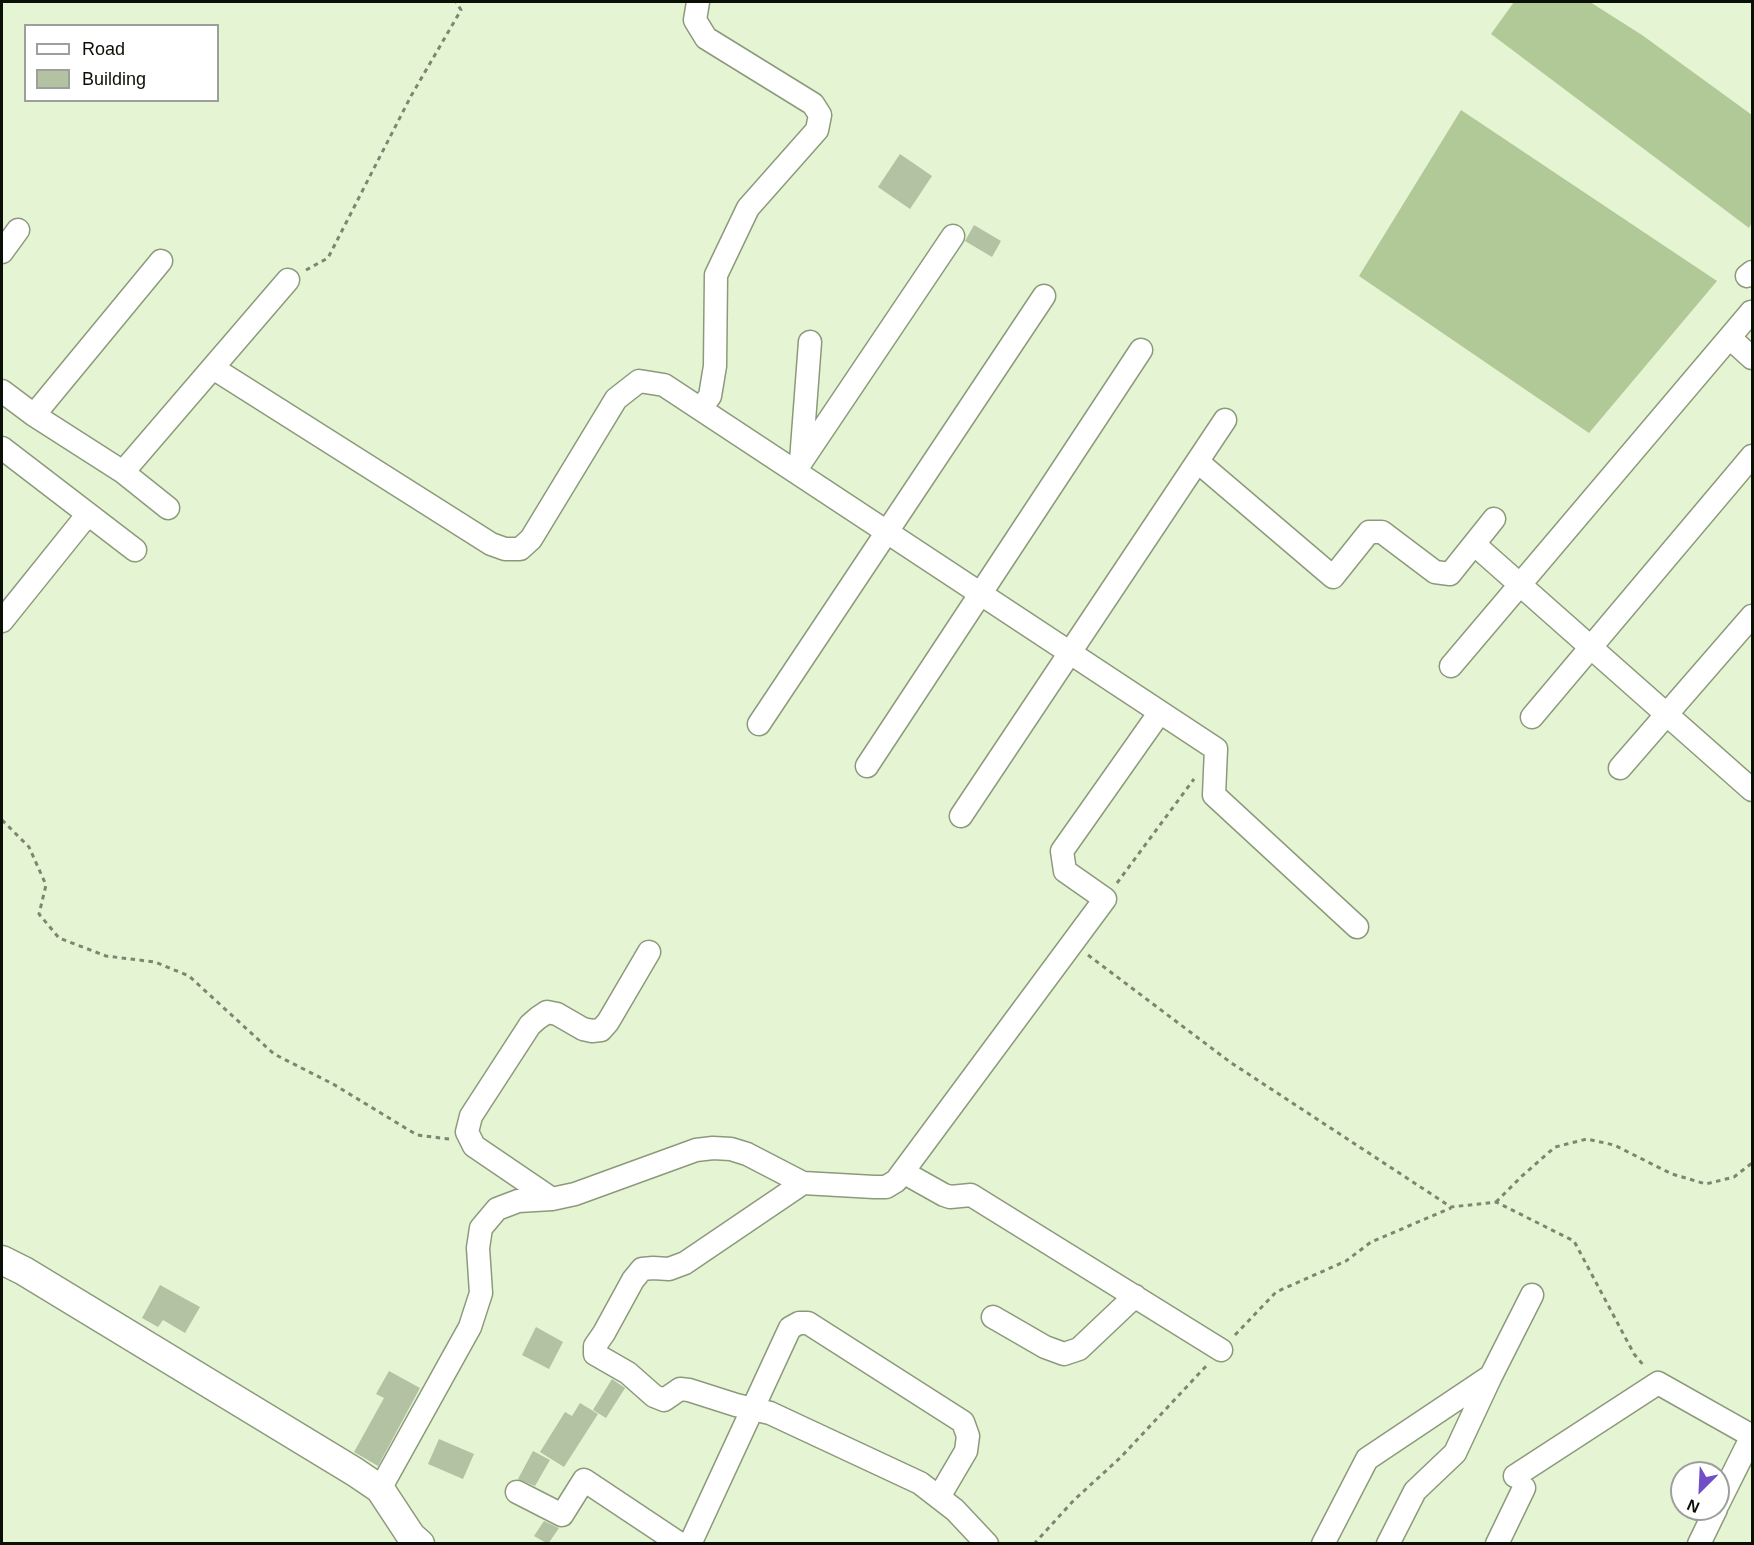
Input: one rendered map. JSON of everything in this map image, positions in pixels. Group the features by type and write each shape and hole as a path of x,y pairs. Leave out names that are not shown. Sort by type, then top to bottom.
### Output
{"street":[{"path":"698,2 695,20 706,38 813,104 820,115 817,130 748,208 716,275 715,366 710,396 701,408"},
{"path":"2,252 18,230"},
{"path":"798,466 953,236"},
{"path":"34,415 161,261"},
{"path":"123,472 288,280"},
{"path":"759,724 1044,296"},
{"path":"1450,666 1751,312"},
{"path":"1730,338 1752,358"},
{"path":"798,466 810,342"},
{"path":"867,766 1141,350"},
{"path":"213,368 490,544 505,549 520,549 531,539 616,399 639,381 664,385 798,466 887,531 1216,749 1214,795 1357,927"},
{"path":"2,391 34,415 123,472 168,508"},
{"path":"962,816 1225,420"},
{"path":"2,450 135,550"},
{"path":"1532,717 1752,456"},
{"path":"1198,462 1333,577 1369,532 1382,532 1435,572 1450,574 1494,519"},
{"path":"2,621 88,514"},
{"path":"1474,544 1667,715 1750,784"},
{"path":"1620,768 1752,616"},
{"path":"380,1489 470,1327 480,1293 478,1248 481,1228 497,1209 518,1201 552,1199 575,1194 696,1150 713,1148 731,1149 747,1154 803,1183 886,1187 896,1181 1105,898 1065,871 1062,851 1160,712"},
{"path":"552,1199 474,1146 467,1132 471,1116 530,1025 547,1012 557,1014 583,1029 601,1030 649,952"},
{"path":"903,1172 944,1195 950,1197 971,1195 1221,1350"},
{"path":"803,1183 685,1263 669,1269 642,1269 633,1280 595,1346 595,1354 628,1373 654,1396 663,1400 680,1389 689,1390 770,1413 920,1483 955,1510 987,1544"},
{"path":"2,1260 24,1271 355,1472 380,1489 411,1536 420,1544"},
{"path":"1388,1544 1415,1491 1455,1453 1532,1295"},
{"path":"993,1317 1045,1347 1064,1354 1079,1349 1135,1296"},
{"path":"517,1492 562,1515 584,1480 680,1543 754,1408 790,1328 798,1323 808,1323 963,1422 968,1436 966,1450 939,1497"},
{"path":"1323,1544 1366,1459 1491,1376"},
{"path":"1497,1544 1519,1482 1658,1383 1752,1436 1730,1480"},
{"path":"1699,1544 1710,1521"}],"path":[{"path":"288,280 328,258 411,96 461,10 456,2"},
{"path":"1105,898 1196,777"},
{"path":"2,820 29,847 46,885 39,914 59,938 106,956 156,962 189,976 274,1054 333,1084 417,1134 456,1140 467,1132"},
{"path":"1072,943 1230,1062 1451,1207 1496,1202 1574,1240 1634,1354 1658,1383"},
{"path":"1496,1202 1555,1147 1587,1139 1614,1145 1672,1174 1706,1184 1734,1178 1752,1162"}],"green space":[{"path":"1514,2 1590,2 1642,35 1752,115 1752,222 1749,228 1491,34"},
{"path":"1461,110 1717,281 1589,433 1359,276"}],"building":[{"path":"900,154 932,176 910,209 878,187"},
{"path":"974,225 1001,241 992,257 965,241"},
{"path":"160,1285 200,1307 185,1333 163,1320 158,1327 142,1318"},
{"path":"536,1327 563,1342 549,1369 522,1355"},
{"path":"389,1371 420,1388 378,1466 354,1452 384,1398 376,1394"},
{"path":"612,1379 625,1388 606,1418 593,1410"},
{"path":"580,1403 598,1414 564,1467 540,1452 565,1412 572,1416"},
{"path":"439,1439 474,1454 463,1479 428,1464"},
{"path":"533,1451 550,1460 535,1486 518,1479"},
{"path":"544,1521 559,1528 548,1544 534,1536"}]}
